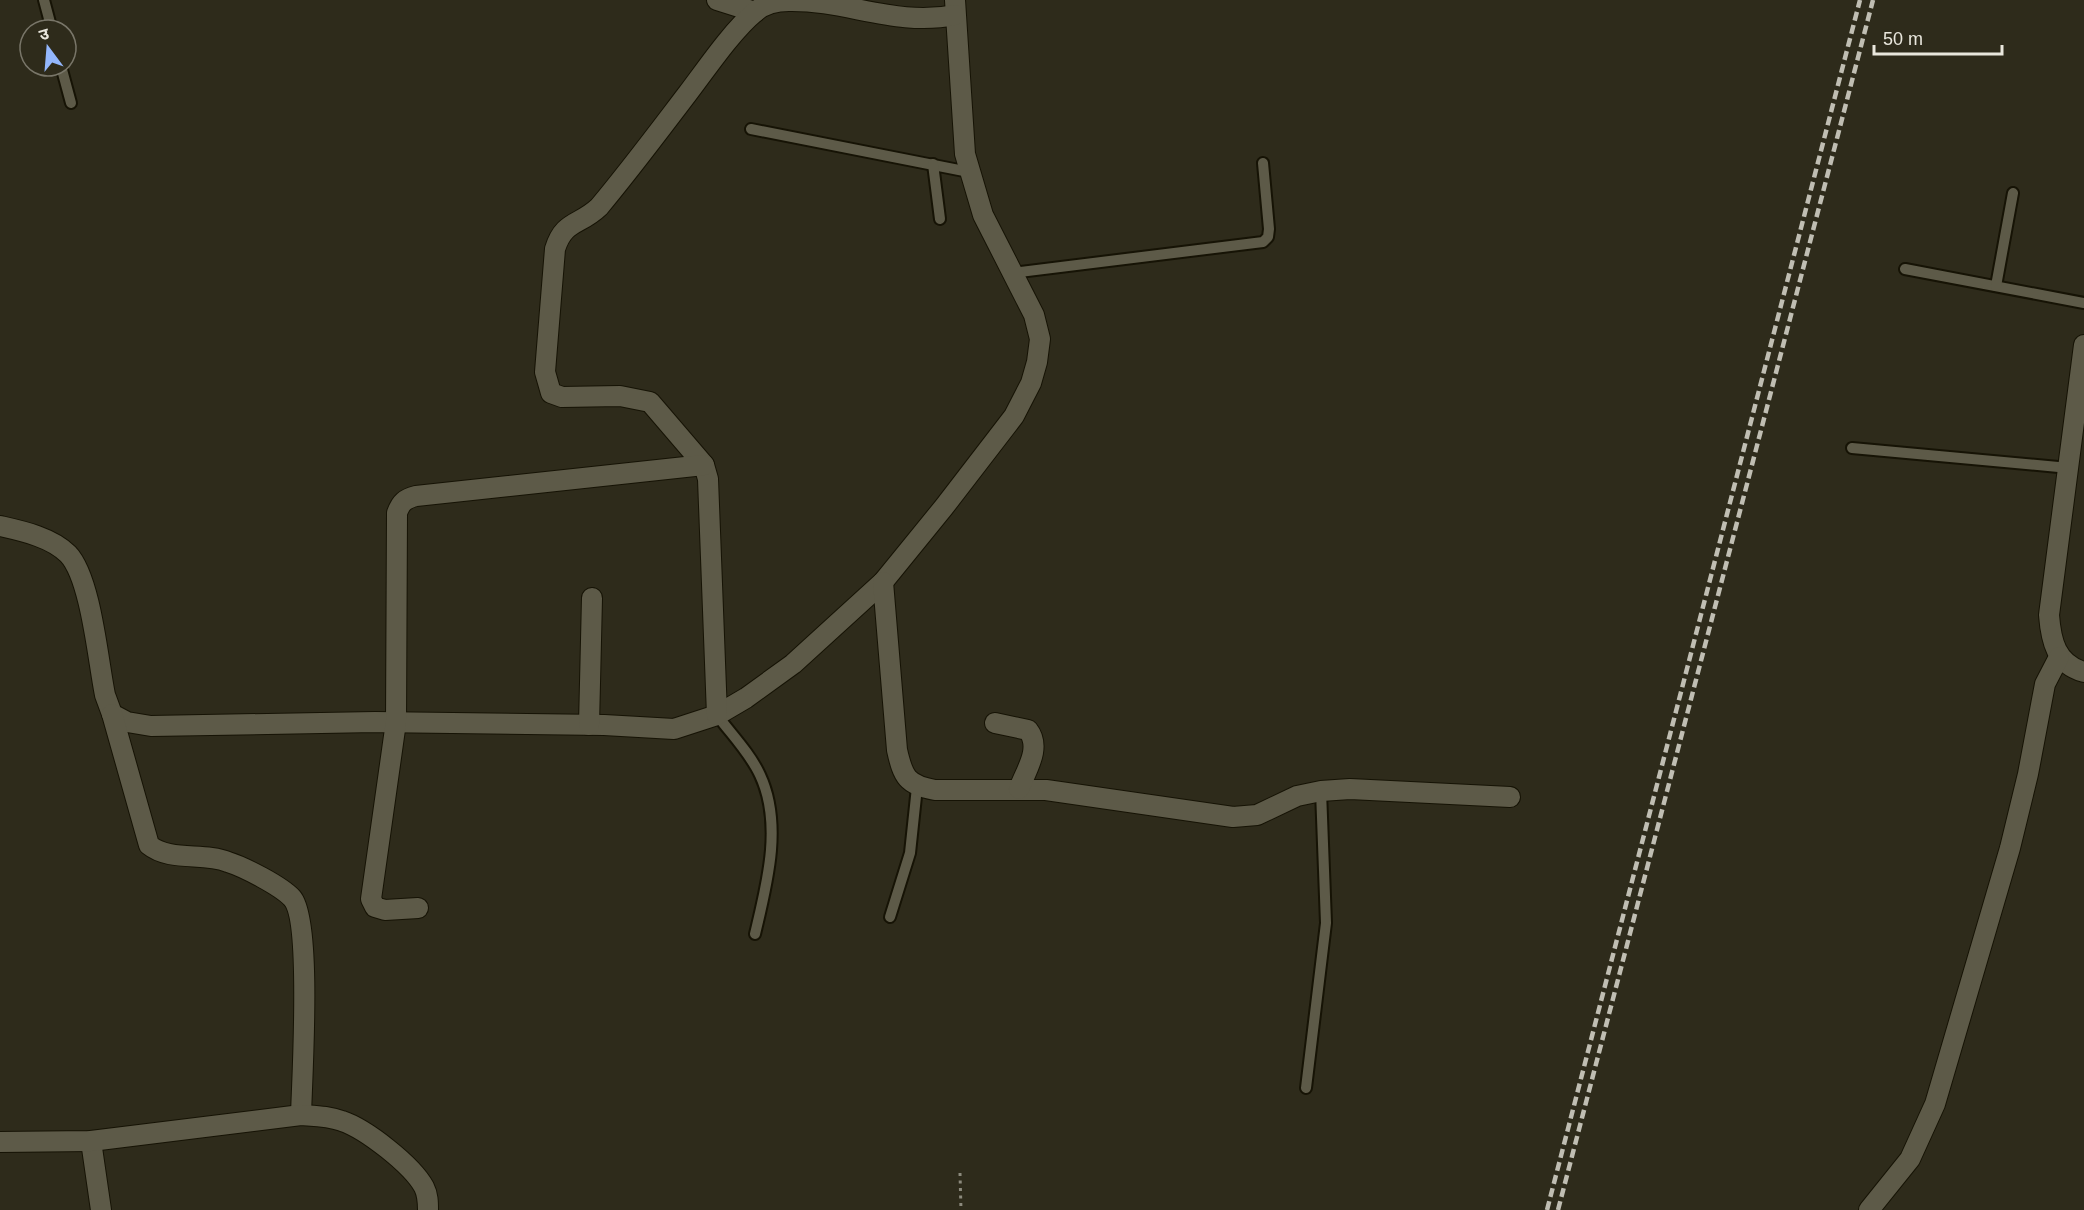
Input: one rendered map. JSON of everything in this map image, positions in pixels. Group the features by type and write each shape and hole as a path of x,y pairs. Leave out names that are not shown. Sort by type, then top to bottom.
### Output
{"street":[{"path":"112,714 127,722 151,726 396,722 589,725 674,729 717,715 747,698 794,664 883,582 1014,417 1031,383 1040,339 1034,315 983,215 969,172 965,154 955,8 931,20 892,9 787,0 765,5 717,0"},
{"path":"717,715 710,493 704,465 650,402 620,396 562,397 551,393 545,372 555,249 565,228 578,223 599,207 708,66 765,5"},
{"path":"2084,345 2049,615 2050,640 2059,657 2084,672"},
{"path":"417,908 386,910 375,907 371,899 396,722 397,513 406,498 704,465"},
{"path":"0,526 51,541 68,554 83,579 105,695 149,845 164,852 230,862 285,892 296,904 303,948 302,1115"},
{"path":"883,582 897,750 900,766 908,780 917,787 934,790 1019,789 1233,817 1257,815 1297,796 1322,791 1350,789 1510,797"},
{"path":"589,725 592,598"},
{"path":"1869,1210 1910,1159 1935,1104 2010,848 2028,774 2045,684 2059,657"},
{"path":"995,723 1028,730 1034,737 1035,748 1019,789"},
{"path":"0,1142 92,1141 302,1115 325,1116 363,1131 388,1151 422,1184 428,1198 428,1210"},
{"path":"92,1141 100,1210"}],"lane":[{"path":"44,0 49,18"},
{"path":"64,78 71,103"},
{"path":"752,129 969,172"},
{"path":"1012,273 1263,242 1268,237 1269,230 1263,163"},
{"path":"933,164 940,219"},
{"path":"1996,286 2013,193"},
{"path":"1905,269 2084,303"},
{"path":"1852,448 2069,468"},
{"path":"717,715 753,762 766,791 770,864 755,934"},
{"path":"890,917 910,853 917,787"},
{"path":"1306,1088 1326,923 1322,791"}],"path":[{"path":"960,1173 961,1210"}],"railway":[{"path":"1547,1210 1860,0"},
{"path":"1558,1210 1873,0"}]}
